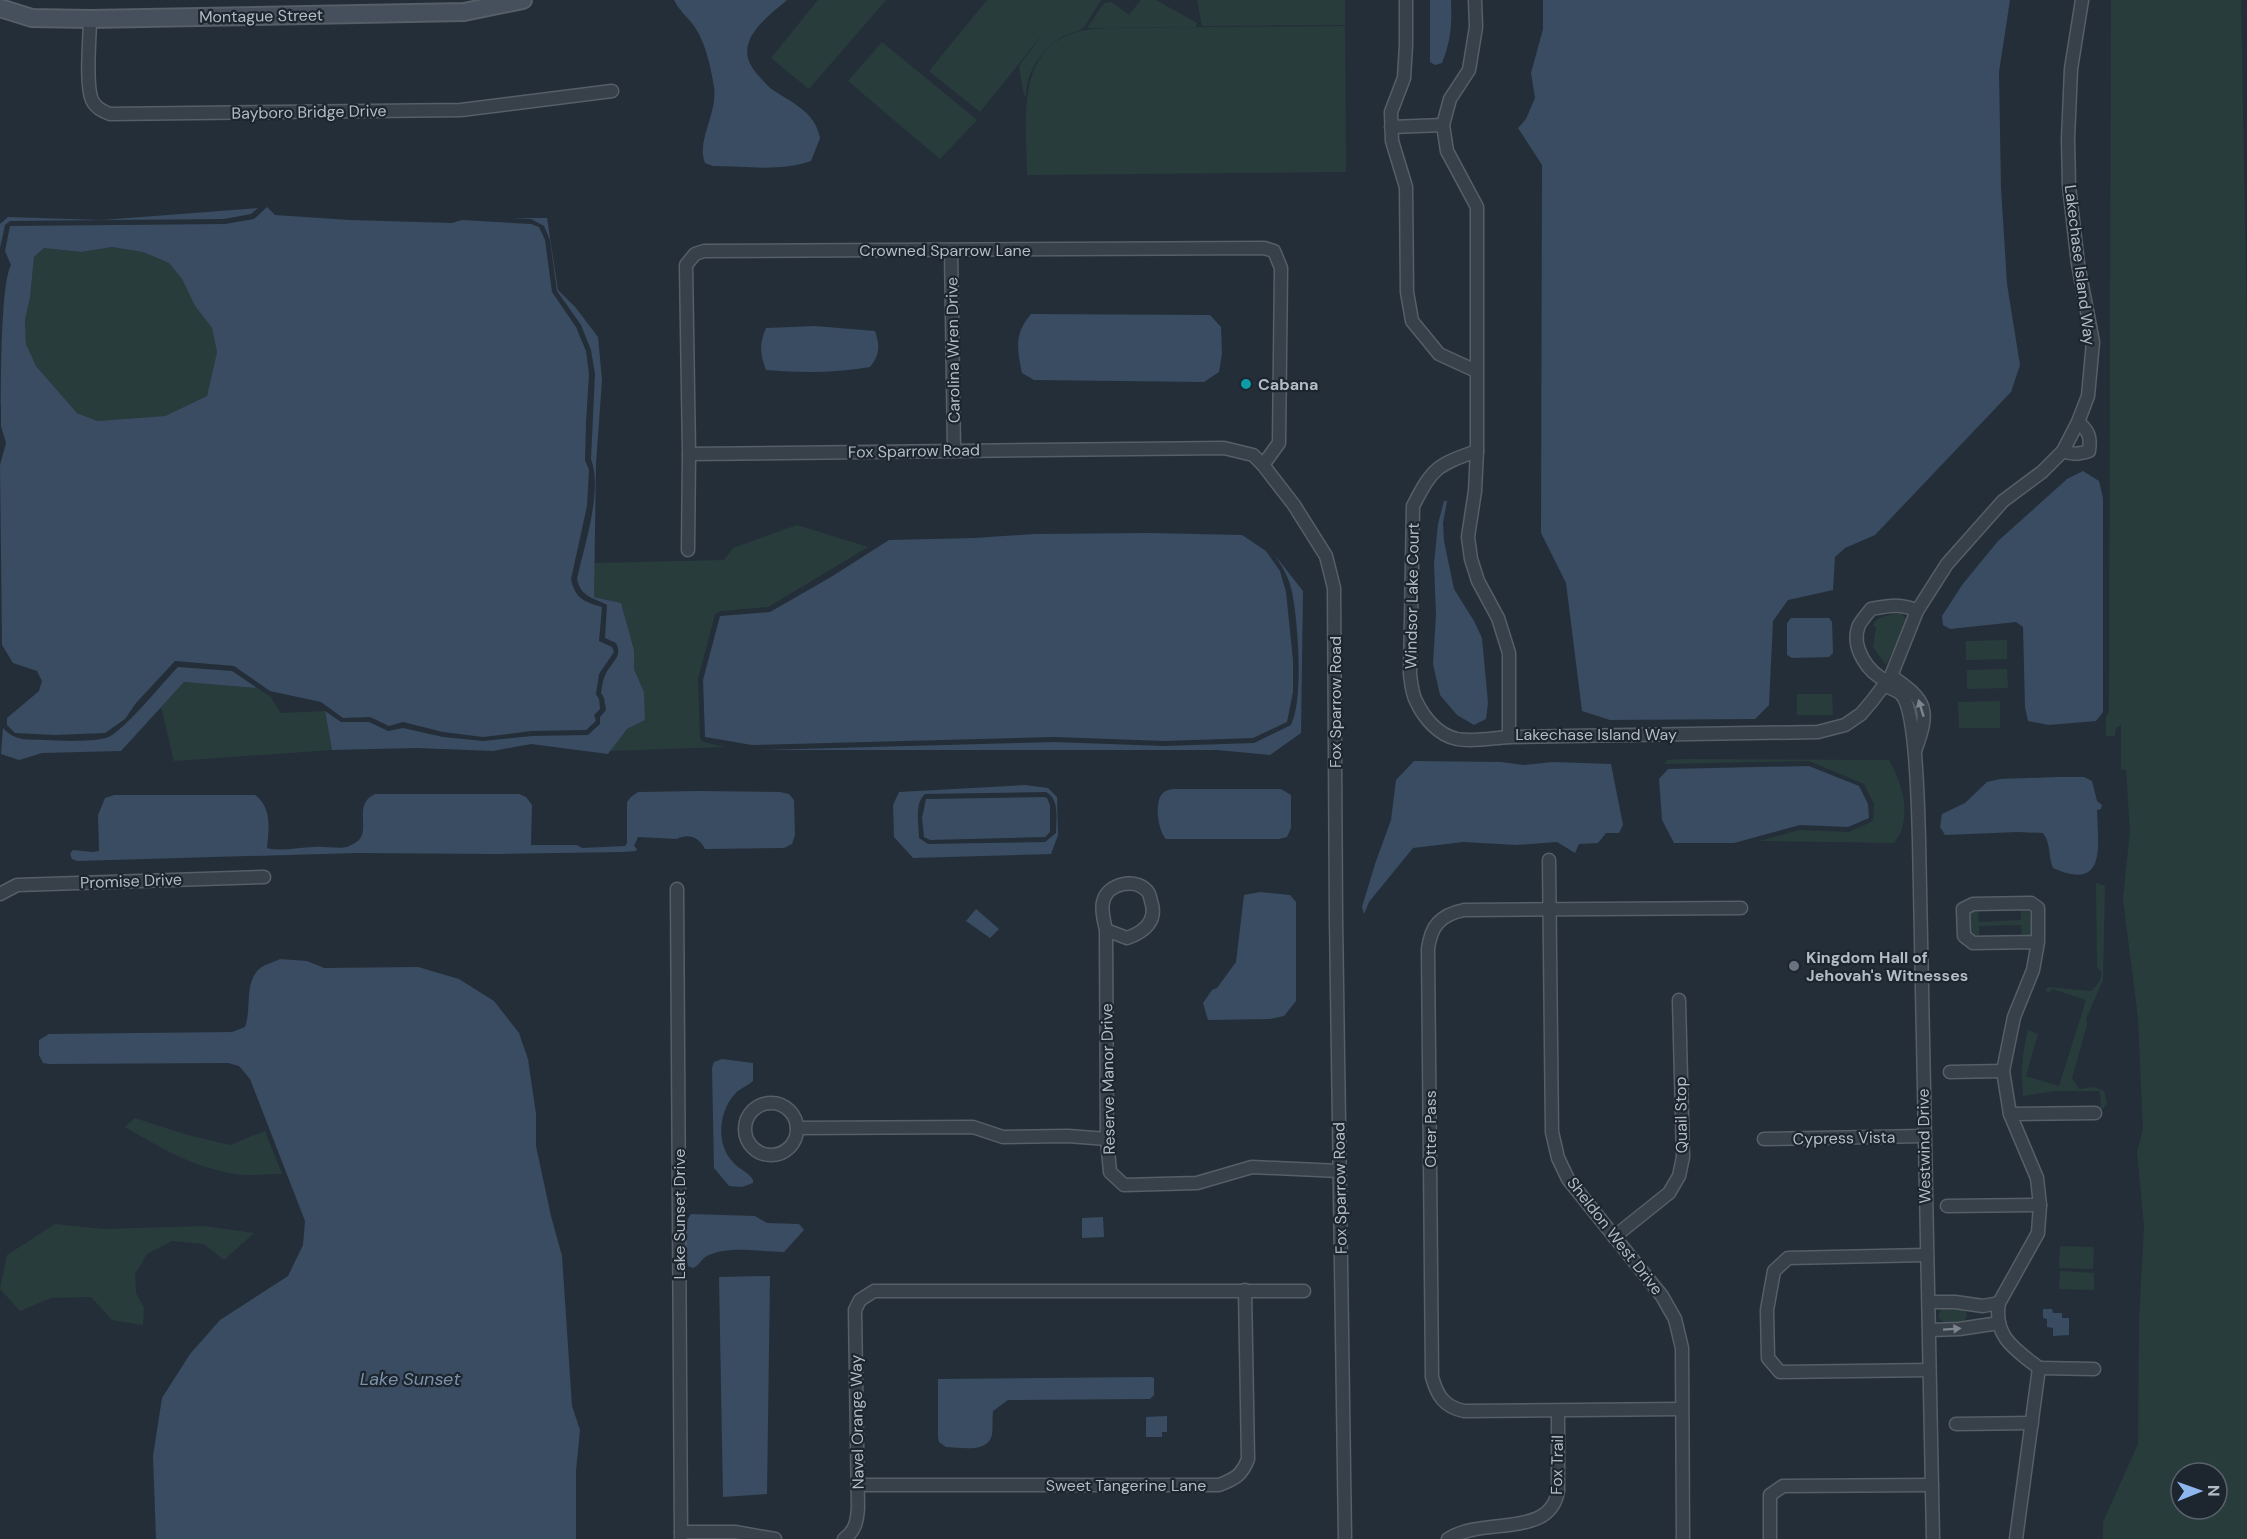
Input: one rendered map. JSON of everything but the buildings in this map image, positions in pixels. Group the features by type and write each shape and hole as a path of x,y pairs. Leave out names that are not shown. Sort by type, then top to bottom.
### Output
{"street":[{"name":"Montague Street","path":"0,9 32,18 90,19 464,12 523,0"},
{"path":"1406,0 1404,78 1391,112 1392,141 1406,187 1407,292 1412,321 1439,354 1476,371"},
{"name":"Lakechase Island Way","path":"1475,0 1476,27 1469,70 1450,99 1443,125 1447,152 1477,207 1477,451 1475,491 1468,537 1471,559 1478,581 1498,618 1509,653 1509,737 1818,732 1845,725 1853,720 1861,714 1888,681 1917,612 1947,564 2003,501 2042,472 2063,450 2078,422 2088,396 2092,342 2078,264 2069,186 2068,139 2071,69 2082,0"},
{"name":"Bayboro Bridge Drive","path":"90,19 89,85 92,99 100,110 110,114 461,110 612,91"},
{"path":"1392,128 1443,125"},
{"name":"Crowned Sparrow Lane","path":"688,550 686,265 694,254 704,251 1264,248 1275,251 1281,268 1279,443 1263,465"},
{"name":"Carolina Wren Drive","path":"951,250 954,450"},
{"path":"2063,450 2069,454 2089,451 2091,440 2088,431 2078,422"},
{"name":"Fox Sparrow Road","path":"689,453 1224,448 1253,455 1263,465 1294,505 1326,556 1334,588 1345,1539"},
{"name":"Windsor Lake Court","path":"1477,451 1442,464 1425,482 1413,506 1410,674 1415,700 1431,723 1445,735 1472,740 1509,737"},
{"name":"Westwind Drive","path":"1917,612 1906,605 1871,609 1858,626 1858,651 1875,676 1914,691 1923,706 1923,729 1915,753 1919,838 1933,1539"},
{"name":"Sheldon West Drive","path":"1549,860 1552,1132 1558,1158 1568,1179 1662,1296 1675,1319 1682,1348 1683,1539"},
{"name":"Promise Drive","path":"0,894 17,885 264,877"},
{"name":"Reserve Manor Drive","path":"1106,930 1127,938 1140,933 1150,924 1154,908 1148,892 1137,885 1124,884 1111,889 1103,900 1102,914 1106,930 1107,1139 1110,1172 1124,1185 1197,1183 1252,1167 1339,1171"},
{"name":"Lake Sunset Drive","path":"677,889 681,1535"},
{"path":"2038,942 1973,943 1964,936 1963,909 1973,903 2031,903 2038,908 2038,942 2034,970 2013,1017 2003,1071 2010,1114 2037,1178 2040,1205 2038,1233 1999,1303 1997,1314 2009,1344 2039,1368 2094,1369"},
{"name":"Otter Pass","path":"1681,1409 1558,1412 1464,1411 1452,1409 1441,1400 1436,1391 1432,1377 1428,950 1430,935 1440,920 1458,911 1742,908"},
{"name":"Quail Stop","path":"1614,1237 1669,1193 1679,1176 1683,1157 1679,1000"},
{"path":"1950,1072 2003,1071"},
{"path":"770,1103 778,1104 792,1113 797,1128 792,1145 777,1155 759,1153 752,1147 745,1131 746,1121 750,1114 762,1104 770,1103"},
{"path":"2010,1114 2095,1113"},
{"path":"797,1128 974,1127 1003,1137 1068,1136 1107,1139"},
{"name":"Cypress Vista","path":"1764,1139 1924,1136"},
{"path":"1947,1206 2040,1205"},
{"path":"1926,1255 1788,1258 1774,1271 1767,1310 1768,1358 1780,1372 1929,1371"},
{"path":"1245,1290 1304,1291"},
{"name":"Navel Orange Way","path":"844,1539 857,1523 855,1310 860,1300 874,1291 1178,1292 1245,1290"},
{"name":"Sweet Tangerine Lane","path":"858,1485 1219,1485 1237,1478 1248,1459 1245,1290"},
{"path":"1929,1302 1955,1302 1983,1306 1999,1303"},
{"path":"1973,1305 1974,1326"},
{"path":"1930,1330 1959,1329 1999,1323"},
{"path":"2016,1539 2039,1368"},
{"name":"Fox Trail","path":"1448,1539 1458,1533 1525,1530 1541,1525 1550,1516 1557,1504 1558,1412"},
{"path":"1956,1424 2032,1423"},
{"path":"1770,1539 1770,1495 1783,1486 1932,1485"},
{"path":"681,1535 735,1532 775,1539"}],"shaded area":[{"path":"818,0 886,0 809,89 771,58"},
{"path":"987,0 1101,1 1083,28 1057,40 1043,53 1029,78 1026,96 1019,66 1046,30 980,112 929,71"},
{"path":"1141,0 1156,0 1197,23 1196,27 1087,28 1104,3 1112,2 1129,15"},
{"path":"1197,0 1345,0 1345,25 1202,26"},
{"path":"2111,0 2241,0 2247,333 2247,1539 2103,1539 2103,1522 2138,1444 2139,1323 2144,1226 2137,1152 2143,1129 2138,1018 2123,899 2130,831 2126,770 2121,769 2121,725 2116,728 2115,736 2106,736 2106,717 2109,712"},
{"path":"1345,26 1346,172 1027,175 1026,114 1033,74 1041,57 1054,43 1073,33 1109,28"},
{"path":"882,42 977,120 940,159 848,81"},
{"path":"112,247 143,252 169,263 182,279 195,306 212,328 217,352 207,396 165,416 96,421 77,413 36,366 26,344 25,320 30,298 34,257 44,248 81,252"},
{"path":"797,525 868,547 768,607 720,611 715,614 698,679 700,739 725,747 610,751 627,729 645,720 644,692 634,669 634,650 621,603 594,597 594,563 724,560 733,548"},
{"path":"1902,614 1907,620 1886,665 1873,647 1876,627 1873,626 1879,619"},
{"path":"2007,640 2007,659 1966,660 1966,641"},
{"path":"2007,669 2008,688 1967,689 1967,670"},
{"path":"184,682 257,688 270,696 281,713 325,711 332,750 174,761 161,707"},
{"path":"1797,694 1832,694 1833,715 1797,715"},
{"path":"2000,701 2000,728 1959,728 1958,702"},
{"path":"1667,760 1889,760 1902,791 1904,802 1900,834 1894,843 1759,841 1800,830 1849,832 1873,821 1874,804 1864,784 1809,761 1664,764"},
{"path":"2096,883 2105,886 2103,980 2086,1019 2087,1025 2072,1078 2079,1089 2094,1087 2104,1091 2107,1103 2103,1109 2099,1108 2101,1105 2100,1091 2055,1091 2023,1096 2022,1079 2023,1055 2028,1030 2038,1034 2026,1076 2059,1086 2086,1000 2052,989 2050,992 2045,991 2048,987 2091,991 2099,983 2102,973 2097,967"},
{"path":"1969,911 1978,911 1979,922 2021,920 2021,911 2028,911 2031,935 2024,938 2022,936 2021,925 1979,926 1979,935 1969,935"},
{"path":"135,1118 184,1134 230,1145 265,1131 282,1174 235,1174 191,1162 125,1127"},
{"path":"55,1224 104,1229 204,1226 254,1233 224,1260 204,1244 172,1241 147,1254 135,1274 136,1293 144,1308 143,1325 112,1320 91,1297 51,1298 20,1311 0,1289 7,1255"},
{"path":"2060,1246 2094,1247 2093,1269 2059,1268"},
{"path":"2060,1271 2094,1273 2094,1290 2059,1289"},
{"path":"1943,1307 1959,1307 1965,1310 1967,1316 1963,1322 1947,1325 1939,1318"}],"water":[{"path":"674,0 787,0 754,32 747,52 750,63 757,74 773,90 796,104 814,122 820,138 811,161 762,168 713,166 705,163 703,145 713,107 713,80 700,35"},
{"path":"1430,0 1451,0 1449,40 1442,63 1435,65 1430,62"},
{"path":"1543,0 2010,0 1999,72 2001,188 2007,284 2020,365 2011,392 1875,535 1845,548 1835,557 1833,590 1788,600 1773,621 1769,705 1755,719 1610,720 1582,711 1566,583 1541,533 1542,165 1518,128 1526,119 1535,98 1531,73 1543,29"},
{"path":"267,207 275,215 452,223 462,220 531,224 539,227 545,240 552,292 576,327 586,351 589,374 585,460 589,470 587,506 571,579 575,591 581,598 602,607 599,641 612,647 614,652 599,674 596,694 600,709 594,715 596,721 586,730 531,731 483,737 443,732 403,722 389,726 370,717 343,718 321,702 270,691 234,666 175,661 136,703 125,719 105,733 55,735 15,733 7,725 7,718 39,691 42,681 37,671 13,663 2,645 0,465 6,443 1,426 1,367 5,294 11,265 5,251 10,226 225,224 254,219","holes":["112,247 143,252 169,263 182,279 195,306 212,328 217,352 207,396 165,416 97,421 77,413 36,366 26,344 25,320 30,298 34,257 44,248 81,252"]},
{"path":"258,208 251,214 224,219 10,221 5,225 0,248 0,224 8,217 102,220"},
{"path":"511,218 547,218 558,290 576,308 598,337 602,380 596,464 594,597 621,603 634,650 634,669 644,692 645,720 627,729 608,754 531,744 493,751 417,748 332,750 325,711 341,722 369,722 388,731 403,728 443,737 483,741 532,736 588,735 600,724 600,717 606,710 601,693 602,685 606,673 616,659 618,648 616,643 605,638 607,605 584,593 577,579 591,519 595,487 591,459 595,374 591,350 581,325 557,291 550,240 544,226 531,219"},
{"path":"1031,314 1210,315 1221,327 1222,354 1219,372 1204,382 1034,380 1022,373 1018,349 1019,335"},
{"path":"815,326 875,331 878,341 876,358 870,367 857,369 805,372 766,370 761,349 766,328"},
{"path":"2083,471 2099,481 2103,498 2103,712 2096,721 2049,725 2028,721 2025,707 2023,627 2016,622 1950,629 1943,625 1942,616 1962,585 1998,541 2067,479"},
{"path":"1444,501 1447,501 1443,523 1444,541 1454,589 1482,638 1488,703 1486,719 1474,725 1457,715 1440,695 1433,664 1436,615 1434,564 1438,524"},
{"path":"1034,534 1242,535 1266,551 1280,571 1286,592 1293,660 1293,692 1287,722 1253,738 1164,741 1055,737 752,745 705,737 703,680 720,616 770,612 889,540"},
{"path":"1274,554 1303,591 1301,733 1270,755 1217,750 759,750 1055,742 1164,746 1254,743 1291,725 1295,713 1299,679 1298,640 1292,592 1289,581"},
{"path":"1791,618 1829,618 1832,622 1833,653 1829,657 1792,658 1787,655 1787,623"},
{"path":"178,667 232,671 257,688 184,682 121,751 42,753 19,760 1,754 3,728 17,738 27,739 76,741 106,738 132,718"},
{"path":"1414,761 1501,762 1523,765 1553,762 1611,764 1623,825 1619,833 1606,833 1598,843 1579,844 1575,853 1557,842 1517,845 1463,842 1413,848 1369,902 1364,914 1362,907 1391,820 1396,780"},
{"path":"1809,766 1859,786 1868,804 1869,818 1848,827 1800,825 1734,843 1674,843 1662,820 1659,779 1668,769"},
{"path":"2084,777 2092,781 2097,801 2102,805 2101,809 2097,810 2096,862 2091,870 2083,874 2070,874 2053,868 2043,833 1945,835 1940,827 1942,814 1965,803 1987,782 2000,779"},
{"path":"1025,785 1048,788 1057,797 1058,835 1051,854 913,858 894,837 893,805 899,792","holes":["1046,792 1050,795 1056,810 1056,833 1045,842 928,844 919,838 918,808 925,794"]},
{"path":"1174,789 1281,789 1291,795 1291,828 1287,837 1279,839 1166,839 1159,823 1158,808 1164,792"},
{"path":"699,791 789,794 794,800 795,835 792,844 784,848 705,849 696,839 685,836 677,839 638,837 634,846 636,851 623,852 356,853 77,861 72,859 70,854 73,850 99,851 98,815 105,798 114,795 255,795 267,812 269,826 267,848 279,850 344,848 353,844 362,835 365,804 368,798 375,794 519,794 526,797 532,805 531,845 577,845 582,848 625,846 627,843 627,802 638,792"},
{"path":"1044,797 1050,805 1050,832 1045,837 930,840 924,837 922,818 926,799"},
{"path":"1260,892 1290,895 1296,902 1296,1001 1284,1016 1270,1019 1208,1020 1203,1003 1236,962 1244,895"},
{"path":"976,909 999,929 990,938 966,921"},
{"name":"Lake Sunset","path":"280,959 307,961 324,968 418,967 459,979 494,1001 519,1033 528,1059 536,1114 536,1146 562,1256 572,1406 580,1430 576,1471 576,1539 156,1539 153,1456 162,1398 190,1354 220,1320 288,1276 303,1245 305,1221 250,1079 239,1066 228,1063 49,1064 43,1063 39,1055 39,1040 49,1034 232,1032 245,1027 254,976 260,968"},
{"path":"722,1059 753,1063 753,1081 736,1093 729,1102 721,1128 723,1145 727,1154 734,1164 753,1180 753,1183 742,1187 729,1186 714,1168 712,1068 714,1062"},
{"path":"691,1214 755,1216 767,1223 799,1224 804,1230 784,1252 725,1251 707,1256 693,1268 688,1266 687,1262 686,1237 688,1218"},
{"path":"1103,1217 1104,1237 1082,1238 1082,1218"},
{"path":"770,1276 767,1494 723,1497 719,1277"},
{"path":"2043,1309 2052,1309 2053,1313 2062,1313 2062,1318 2069,1318 2069,1335 2053,1336 2053,1328 2047,1327 2047,1319 2043,1318"},
{"path":"1154,1378 1154,1395 1150,1399 1008,1400 993,1411 992,1435 985,1445 958,1448 946,1447 939,1442 938,1379"},
{"path":"1167,1416 1167,1432 1162,1432 1162,1437 1146,1437 1146,1417"}],"place":[{"name":"Cabana","path":"1246,384"},
{"name":"Kingdom Hall of Jehovah's Witnesses","path":"1794,966"}]}
